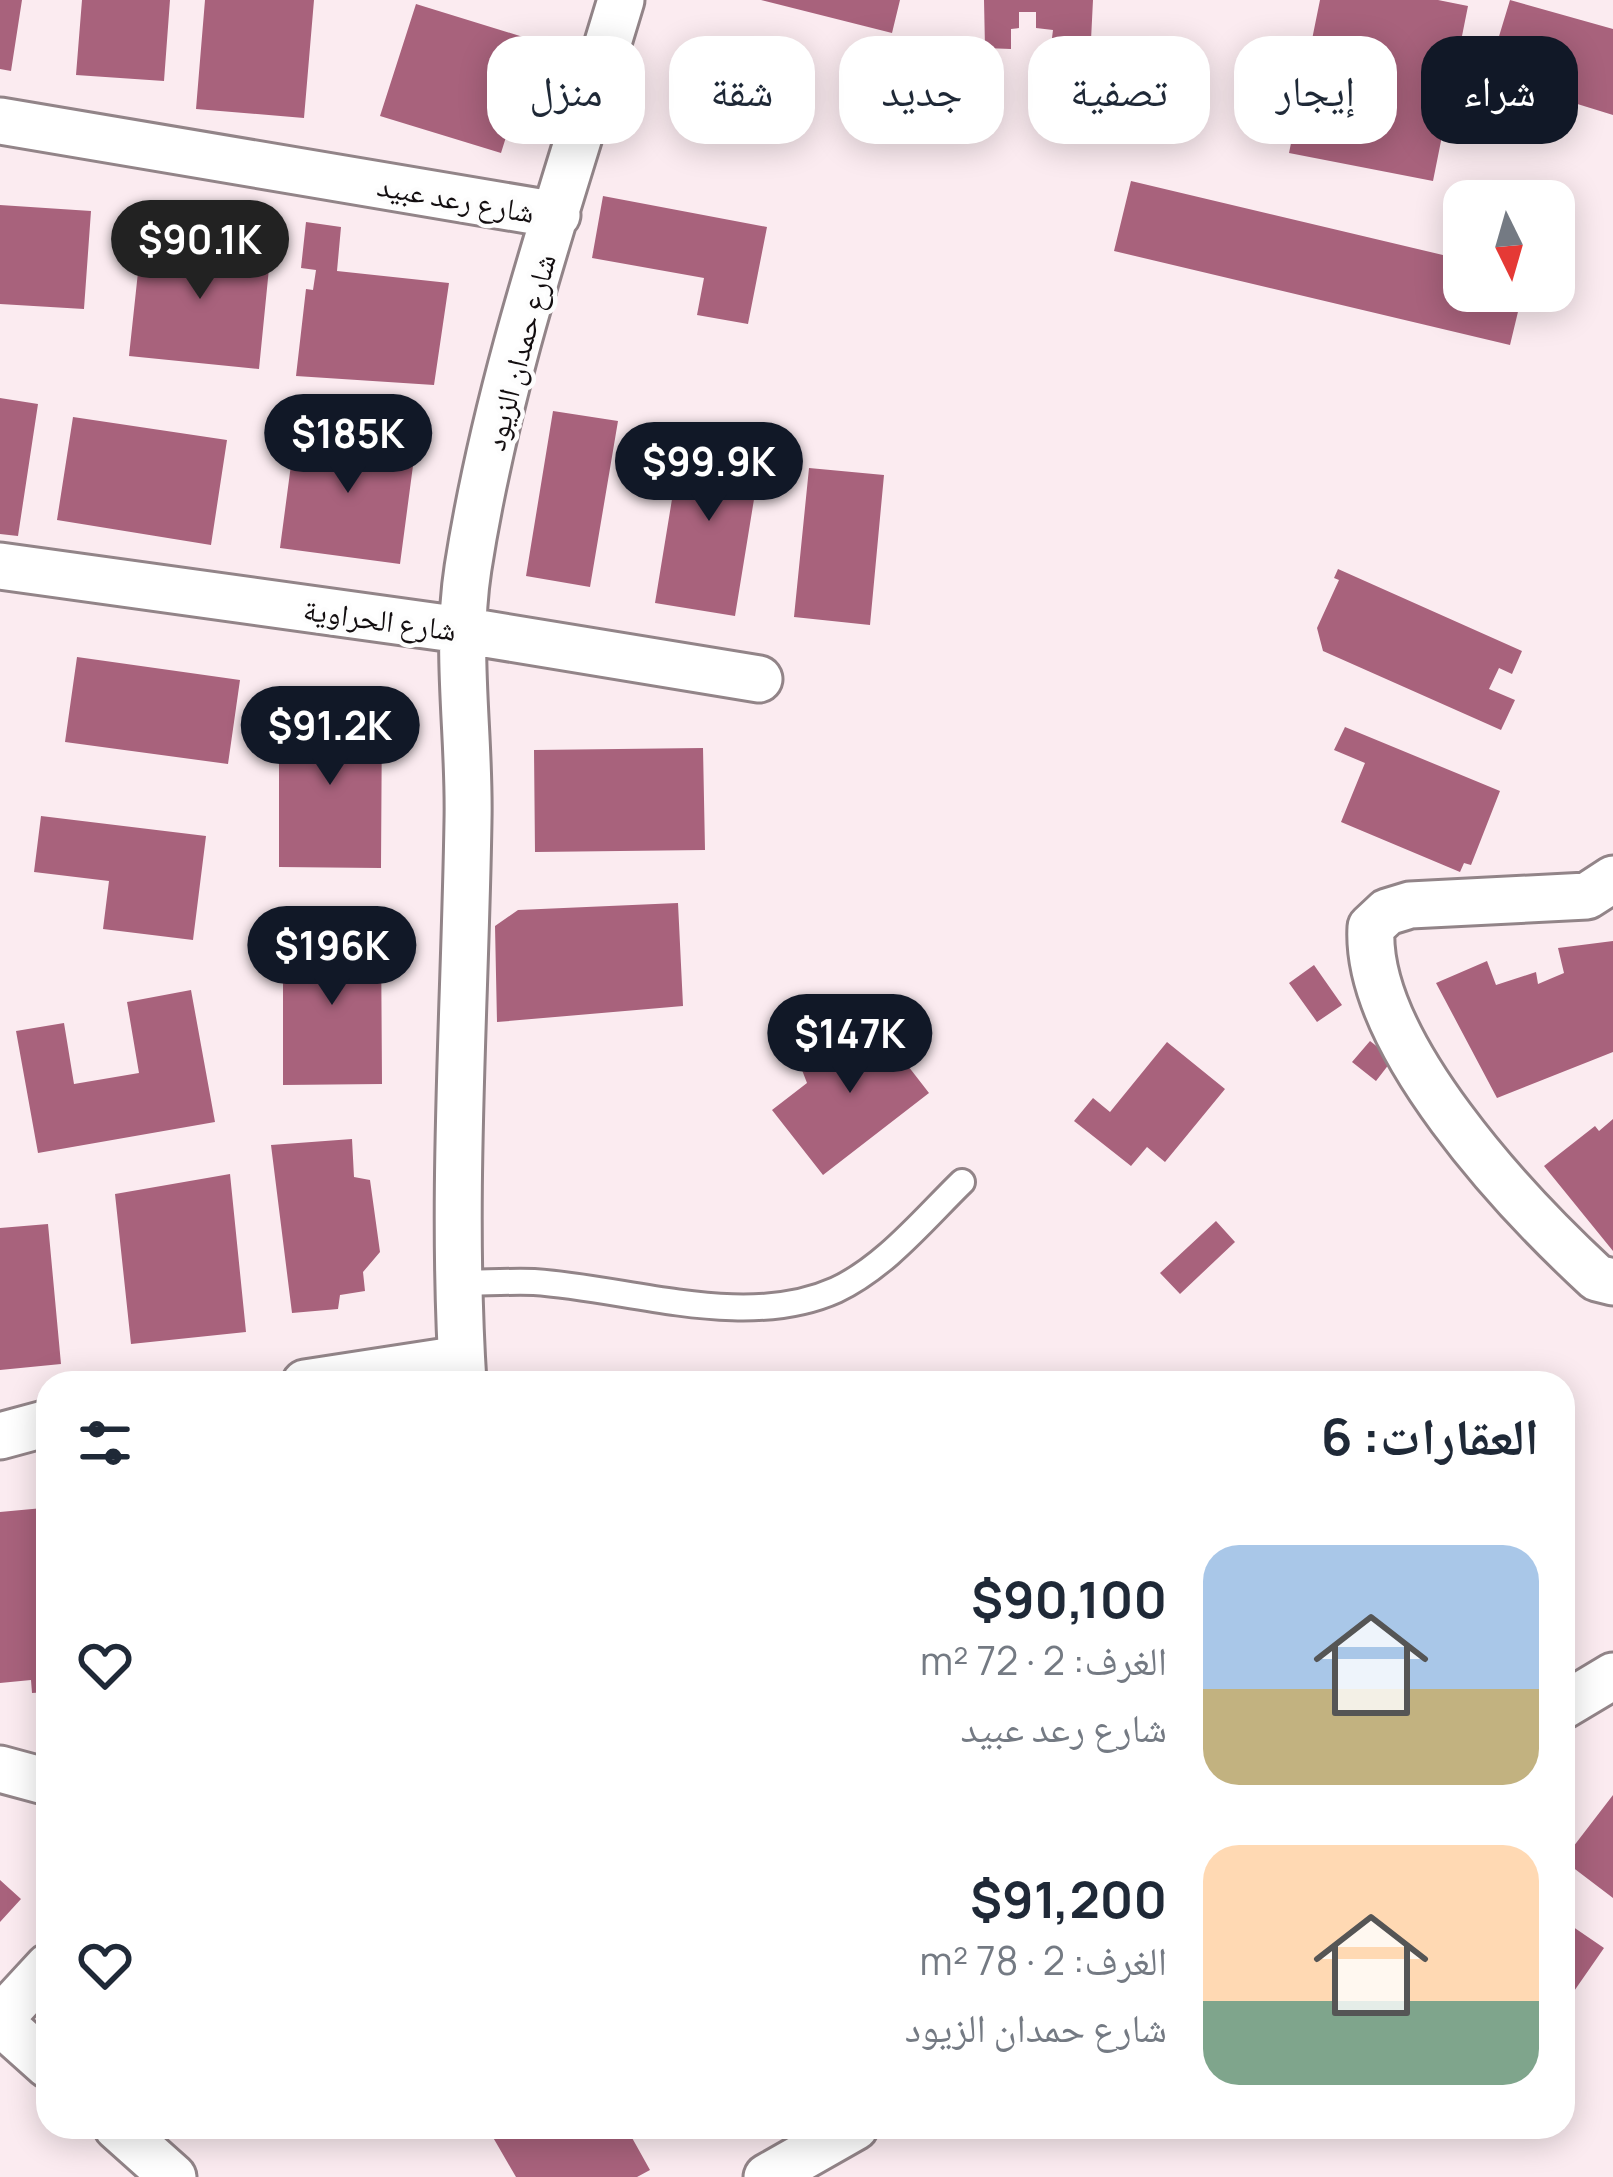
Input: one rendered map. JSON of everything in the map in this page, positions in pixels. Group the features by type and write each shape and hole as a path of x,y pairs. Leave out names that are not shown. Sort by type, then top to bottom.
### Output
{"street":[{"name":"شارع حمدان الزيود","path":"462,1371 459,1283 470,773 461,631 482,486 621,0"},
{"name":"شارع رعد عبيد","path":"0,121 556,215"},
{"name":"شارع الحراوية","path":"0,566 759,679"},
{"path":"1613,879 1587,896 1410,905 1387,911 1371,927 1370,954 1401,1034 1494,1176 1597,1278 1613,1282"},
{"path":"0,1436 36,1427"},
{"path":"1575,1699 1613,1676"},
{"path":"0,1769 36,1779"},
{"path":"36,1980 0,2021 36,2054"},
{"path":"130,2139 173,2177"},
{"path":"767,2177 834,2139"}],"lane":[{"path":"459,1283 532,1282 752,1307 796,1304 838,1289 876,1265 962,1182"}],"building":[{"path":"0,0 22,0 11,71 0,69"},
{"path":"82,0 170,0 164,81 76,75"},
{"path":"205,0 314,0 304,118 196,109"},
{"path":"761,0 900,0 892,33"},
{"path":"984,0 1093,0 1091,36 1052,36 1053,30 1036,28 1036,12 1019,12 1019,28 1011,29 1011,49 1004,49 1004,36 985,36"},
{"path":"1320,0 1438,0 1468,6 1462,36 1421,36 1421,144 1440,144 1433,181 1289,153 1291,144 1397,144 1397,36 1313,36"},
{"path":"1510,0 1613,29 1613,115 1578,104 1578,36 1499,36"},
{"path":"416,4 520,36 487,36 487,144 504,144 501,153 380,116"},
{"path":"1131,181 1443,255 1443,312 1518,312 1510,345 1114,251"},
{"path":"603,196 767,227 748,324 697,315 704,278 592,258"},
{"path":"0,205 91,211 84,309 0,304"},
{"path":"306,222 341,227 337,271 449,283 434,385 296,376 306,289 313,290 316,270 301,268"},
{"path":"142,235 271,248 259,369 129,356"},
{"path":"0,398 38,404 18,536 0,534"},
{"path":"553,411 618,421 590,587 526,576"},
{"path":"73,417 227,440 211,545 57,520"},
{"path":"296,427 416,443 400,564 280,548"},
{"path":"683,432 763,444 735,616 655,603"},
{"path":"809,468 884,475 870,625 794,617"},
{"path":"1338,569 1522,651 1512,674 1499,668 1489,689 1515,700 1501,730 1323,651 1317,628 1339,580 1334,578"},
{"path":"77,657 240,680 228,764 65,742"},
{"path":"279,709 382,709 381,868 279,867"},
{"path":"1345,727 1500,791 1471,865 1464,863 1460,872 1341,822 1365,763 1334,750"},
{"path":"703,748 705,850 535,852 534,750"},
{"path":"41,816 206,836 193,940 103,929 109,881 34,872"},
{"path":"678,903 683,1006 497,1022 495,926 518,910"},
{"path":"283,931 381,931 382,1084 283,1085"},
{"path":"1613,941 1613,1052 1497,1098 1436,983 1487,961 1496,985 1536,972 1538,984 1564,973 1558,948"},
{"path":"1314,965 1342,1005 1317,1022 1289,983"},
{"path":"191,990 215,1122 38,1153 16,1031 64,1023 74,1084 139,1073 127,1002"},
{"path":"870,1017 929,1093 823,1175 772,1110 807,1083 802,1070"},
{"path":"1370,1041 1393,1059 1376,1081 1352,1062"},
{"path":"1167,1042 1225,1089 1165,1162 1147,1147 1131,1166 1074,1121 1093,1098 1110,1112"},
{"path":"1613,1119 1613,1251 1544,1166 1595,1126 1599,1131"},
{"path":"352,1139 354,1177 370,1180 380,1252 363,1272 365,1291 340,1295 338,1309 292,1313 271,1145"},
{"path":"230,1174 246,1332 131,1344 115,1194"},
{"path":"1216,1221 1235,1242 1180,1294 1160,1273"},
{"path":"48,1224 61,1364 0,1370 0,1228"},
{"path":"36,1509 36,1693 32,1693 31,1680 0,1683 0,1512"},
{"path":"1613,1795 1613,1898 1575,1869 1575,1844"},
{"path":"0,1880 21,1899 0,1922"},
{"path":"1575,1928 1604,1948 1575,1990"},
{"path":"494,2139 633,2139 650,2170 637,2177 516,2177"}]}
